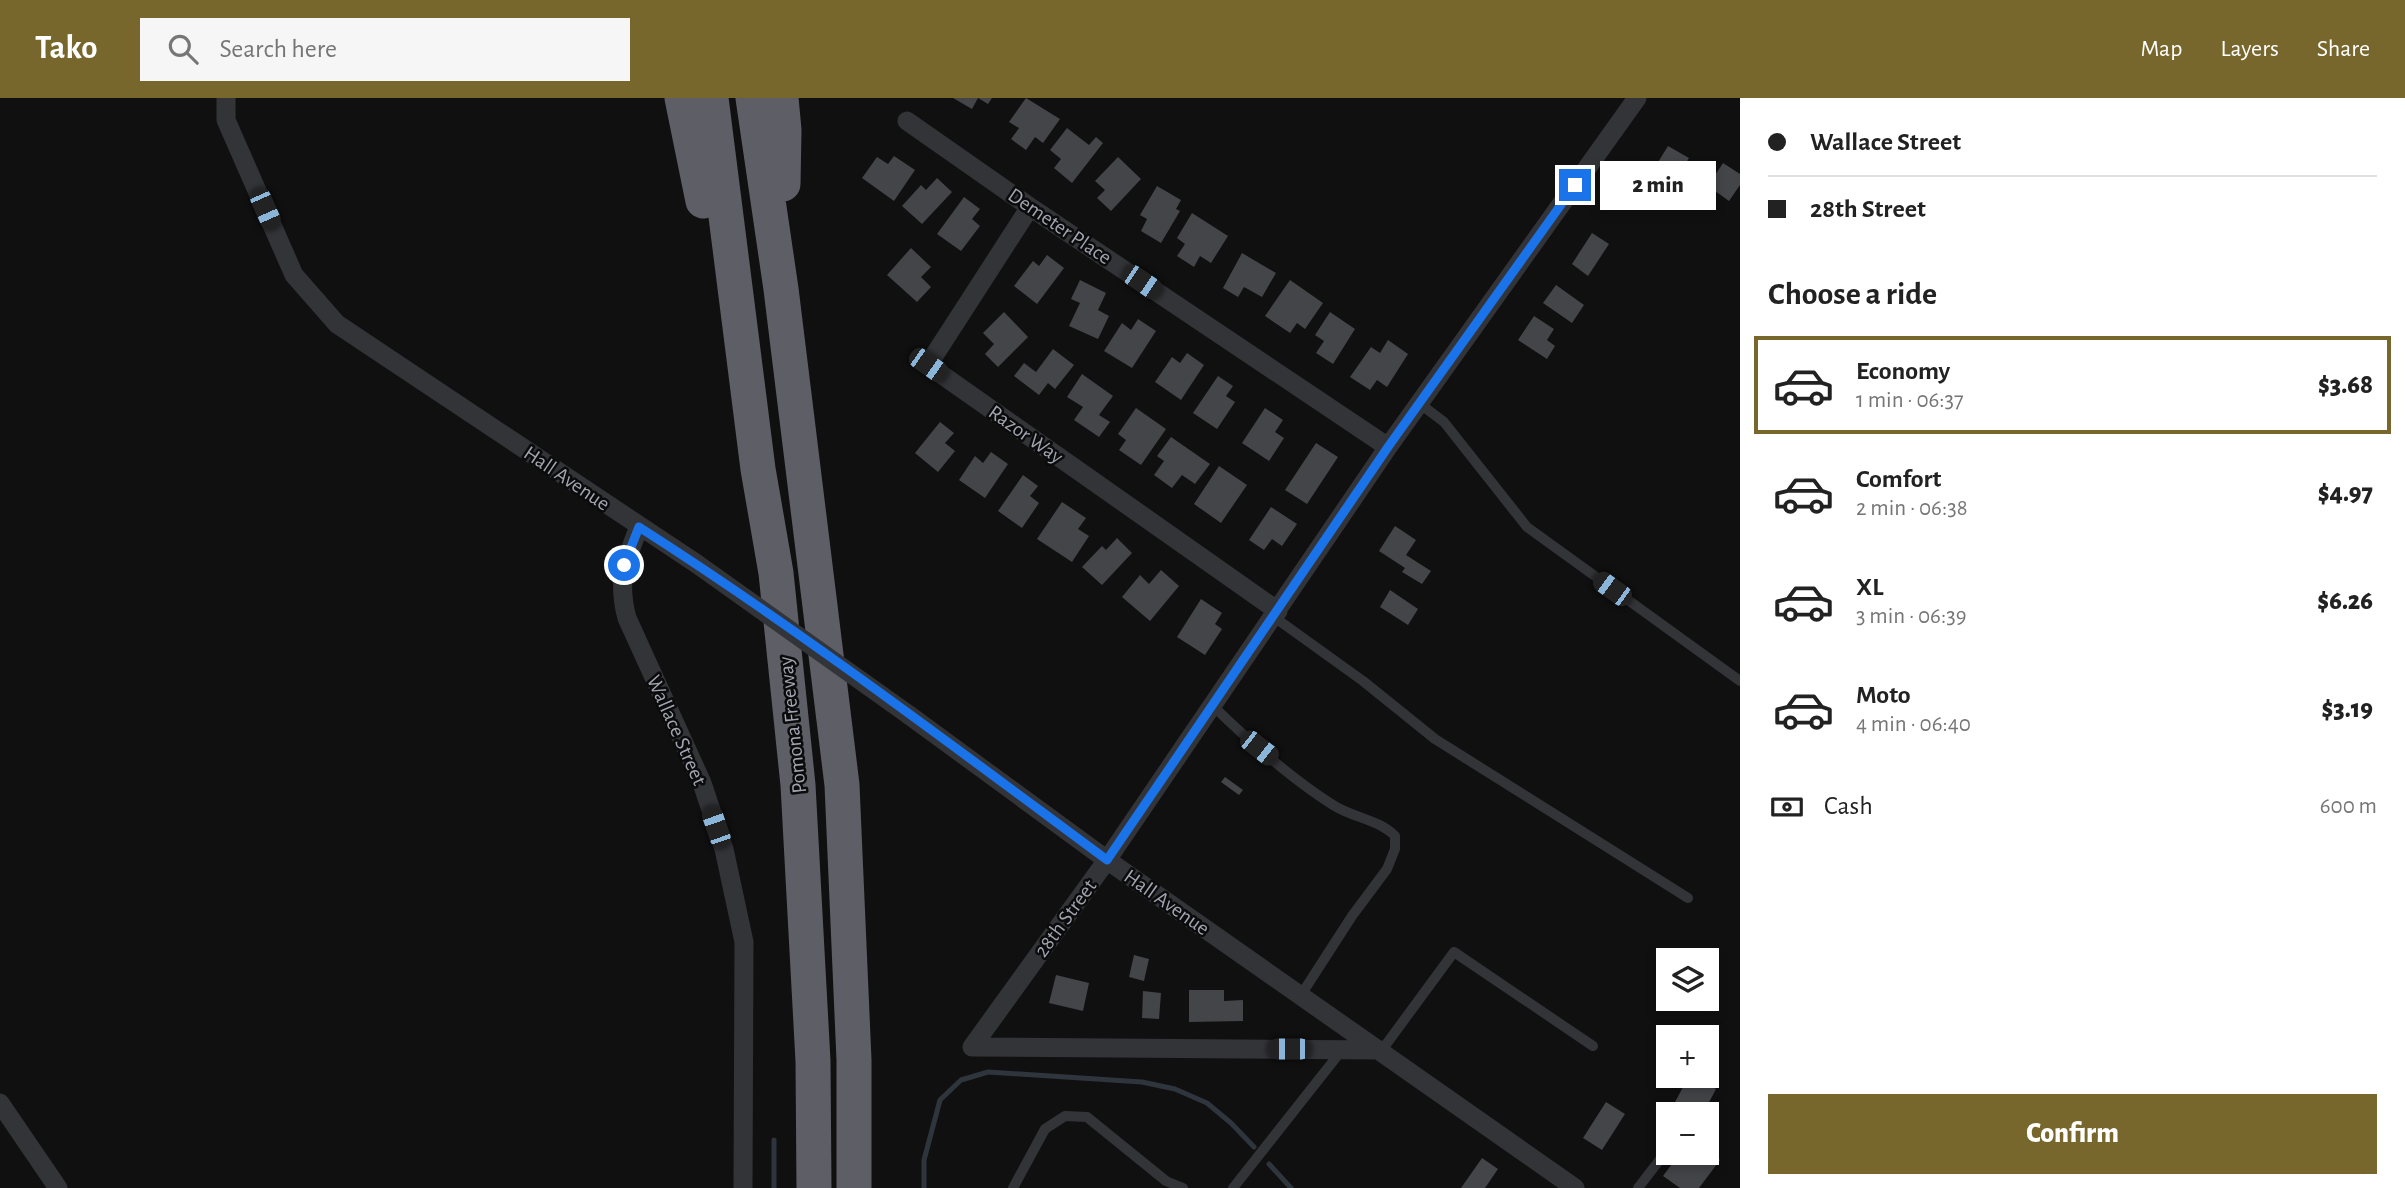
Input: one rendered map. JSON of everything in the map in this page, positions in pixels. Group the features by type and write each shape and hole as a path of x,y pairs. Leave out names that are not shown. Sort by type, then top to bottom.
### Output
{"highway":[{"path":"682,98 758,469"},
{"name":"Pomona Freeway","path":"712,98 758,469 776,573 798,785 813,1061 814,1188"},
{"name":"Pomona Freeway","path":"753,98 781,289 842,785 854,1060 854,1188"},
{"path":"781,98 784,130 781,289"}],"street":[{"name":"Hall Avenue","path":"226,98 226,120 294,275 337,324 697,564 1107,860 1576,1188"},
{"name":"28th Street","path":"1342,1050 972,1047 1107,860 1388,447 1637,98"},
{"name":"Demeter Place","path":"907,121 1030,207 1388,447"},
{"name":"Razor Way","path":"1030,207 928,365 1276,614"},
{"name":"Wallace Street","path":"639,527 624,565 620,593 627,618 702,783 724,849 744,942 743,1188"},
{"path":"1342,1050 1382,1050"},
{"path":"0,1103 58,1188"}],"lane":[{"path":"1419,403 1444,422 1527,527 1740,681"},
{"path":"1276,614 1435,739 1688,898"},
{"path":"1213,706 1241,733 1334,807 1384,825 1395,836 1395,849 1387,869 1352,916 1301,995"},
{"path":"1382,1050 1454,952 1593,1046"},
{"path":"1234,1188 1342,1050"},
{"path":"1013,1188 1045,1129 1065,1116 1087,1117 1166,1181 1183,1188"},
{"path":"1638,1188 1656,1165"}],"building":[{"path":"953,98 978,98 972,109"},
{"path":"978,98 992,98 988,104"},
{"path":"1026,98 1060,119 1043,143 1035,137 1026,150 1011,139 1019,128 1009,122"},
{"path":"1067,128 1089,145 1096,137 1103,143 1072,183 1054,168 1061,159 1050,150"},
{"path":"1668,146 1689,158 1668,193 1647,180"},
{"path":"894,156 915,170 894,201 862,178 877,157 888,164"},
{"path":"1118,157 1141,179 1111,211 1097,198 1105,190 1095,181"},
{"path":"1723,163 1740,174 1740,185 1729,201 1708,186"},
{"path":"937,178 952,192 922,224 902,206 921,185 926,190"},
{"path":"1157,186 1181,200 1176,209 1180,211 1161,243 1141,231 1147,219 1140,215"},
{"path":"964,197 980,209 972,219 980,226 961,251 937,234"},
{"path":"1192,213 1228,236 1211,263 1200,256 1194,267 1177,256 1185,244 1177,238"},
{"path":"1592,233 1609,244 1588,276 1572,264"},
{"path":"911,248 931,267 921,277 931,287 917,302 887,275"},
{"path":"1242,253 1276,273 1262,297 1244,287 1238,297 1223,288"},
{"path":"1047,255 1064,268 1037,304 1014,286 1033,261 1039,266"},
{"path":"1080,280 1106,293 1098,310 1109,316 1098,339 1069,326 1080,303 1071,299"},
{"path":"1290,280 1323,303 1305,329 1297,323 1290,333 1265,316"},
{"path":"1556,285 1584,305 1572,323 1543,303"},
{"path":"1004,312 1028,337 998,367 985,354 994,344 983,333"},
{"path":"1330,312 1355,329 1333,364 1316,353 1324,341 1315,335"},
{"path":"1534,316 1554,329 1547,340 1555,346 1547,359 1518,340"},
{"path":"1138,319 1156,331 1132,368 1104,351 1122,323 1131,330"},
{"path":"1388,340 1408,354 1387,387 1377,380 1370,390 1350,377 1371,347 1380,353"},
{"path":"1053,349 1074,365 1055,389 1048,383 1039,395 1014,376 1024,363 1036,372"},
{"path":"1187,353 1204,365 1181,400 1155,382 1172,357 1180,363"},
{"path":"1082,374 1113,396 1099,415 1110,422 1099,437 1074,420 1083,407 1067,397"},
{"path":"1218,376 1233,386 1226,396 1235,402 1217,429 1193,413"},
{"path":"1136,408 1166,429 1141,465 1119,450 1126,440 1118,434"},
{"path":"1265,408 1283,420 1275,432 1284,438 1269,461 1242,443"},
{"path":"940,422 954,433 945,443 955,451 938,472 915,453"},
{"path":"1171,437 1210,464 1195,484 1182,475 1172,488 1154,475 1164,461 1157,456"},
{"path":"1316,443 1338,457 1307,504 1285,490"},
{"path":"991,452 1008,464 985,498 959,480 975,456 983,463"},
{"path":"1219,466 1247,485 1221,523 1194,504"},
{"path":"1023,475 1038,486 1030,496 1039,503 1022,528 998,511"},
{"path":"1062,502 1086,518 1078,529 1089,536 1072,562 1037,539"},
{"path":"1271,507 1297,524 1282,546 1272,539 1264,550 1249,540"},
{"path":"1395,526 1416,540 1406,555 1431,571 1422,584 1402,572 1405,568 1379,551"},
{"path":"1117,538 1132,553 1102,585 1082,567 1102,546 1106,550"},
{"path":"1161,570 1179,586 1150,621 1122,597 1140,575 1149,584"},
{"path":"1390,590 1418,609 1408,625 1380,607"},
{"path":"1201,599 1222,613 1215,624 1222,629 1205,655 1177,637"},
{"path":"1225,777 1243,790 1239,795 1221,782"},
{"path":"1134,955 1149,959 1144,981 1129,977"},
{"path":"1056,975 1089,983 1083,1011 1049,1003"},
{"path":"1189,990 1224,990 1224,1001 1243,1000 1243,1021 1189,1022"},
{"path":"1143,991 1161,993 1159,1019 1142,1018"},
{"path":"1683,1088 1716,1089 1709,1102 1675,1102"},
{"path":"1606,1102 1625,1114 1602,1150 1583,1138"},
{"path":"1482,1158 1498,1169 1485,1188 1461,1188"},
{"path":"1671,1165 1716,1165 1699,1188 1680,1188 1663,1176"}],"waterway":[{"path":"924,1188 924,1160 940,1100 961,1080 988,1072 1142,1082 1175,1089 1207,1103 1254,1147"},
{"path":"774,1140 774,1188"},
{"path":"1269,1164 1291,1188"}],"route":[{"path":"624,565 639,527 697,564 845,669 1107,860 1279,611 1388,447 1575,185"}]}
